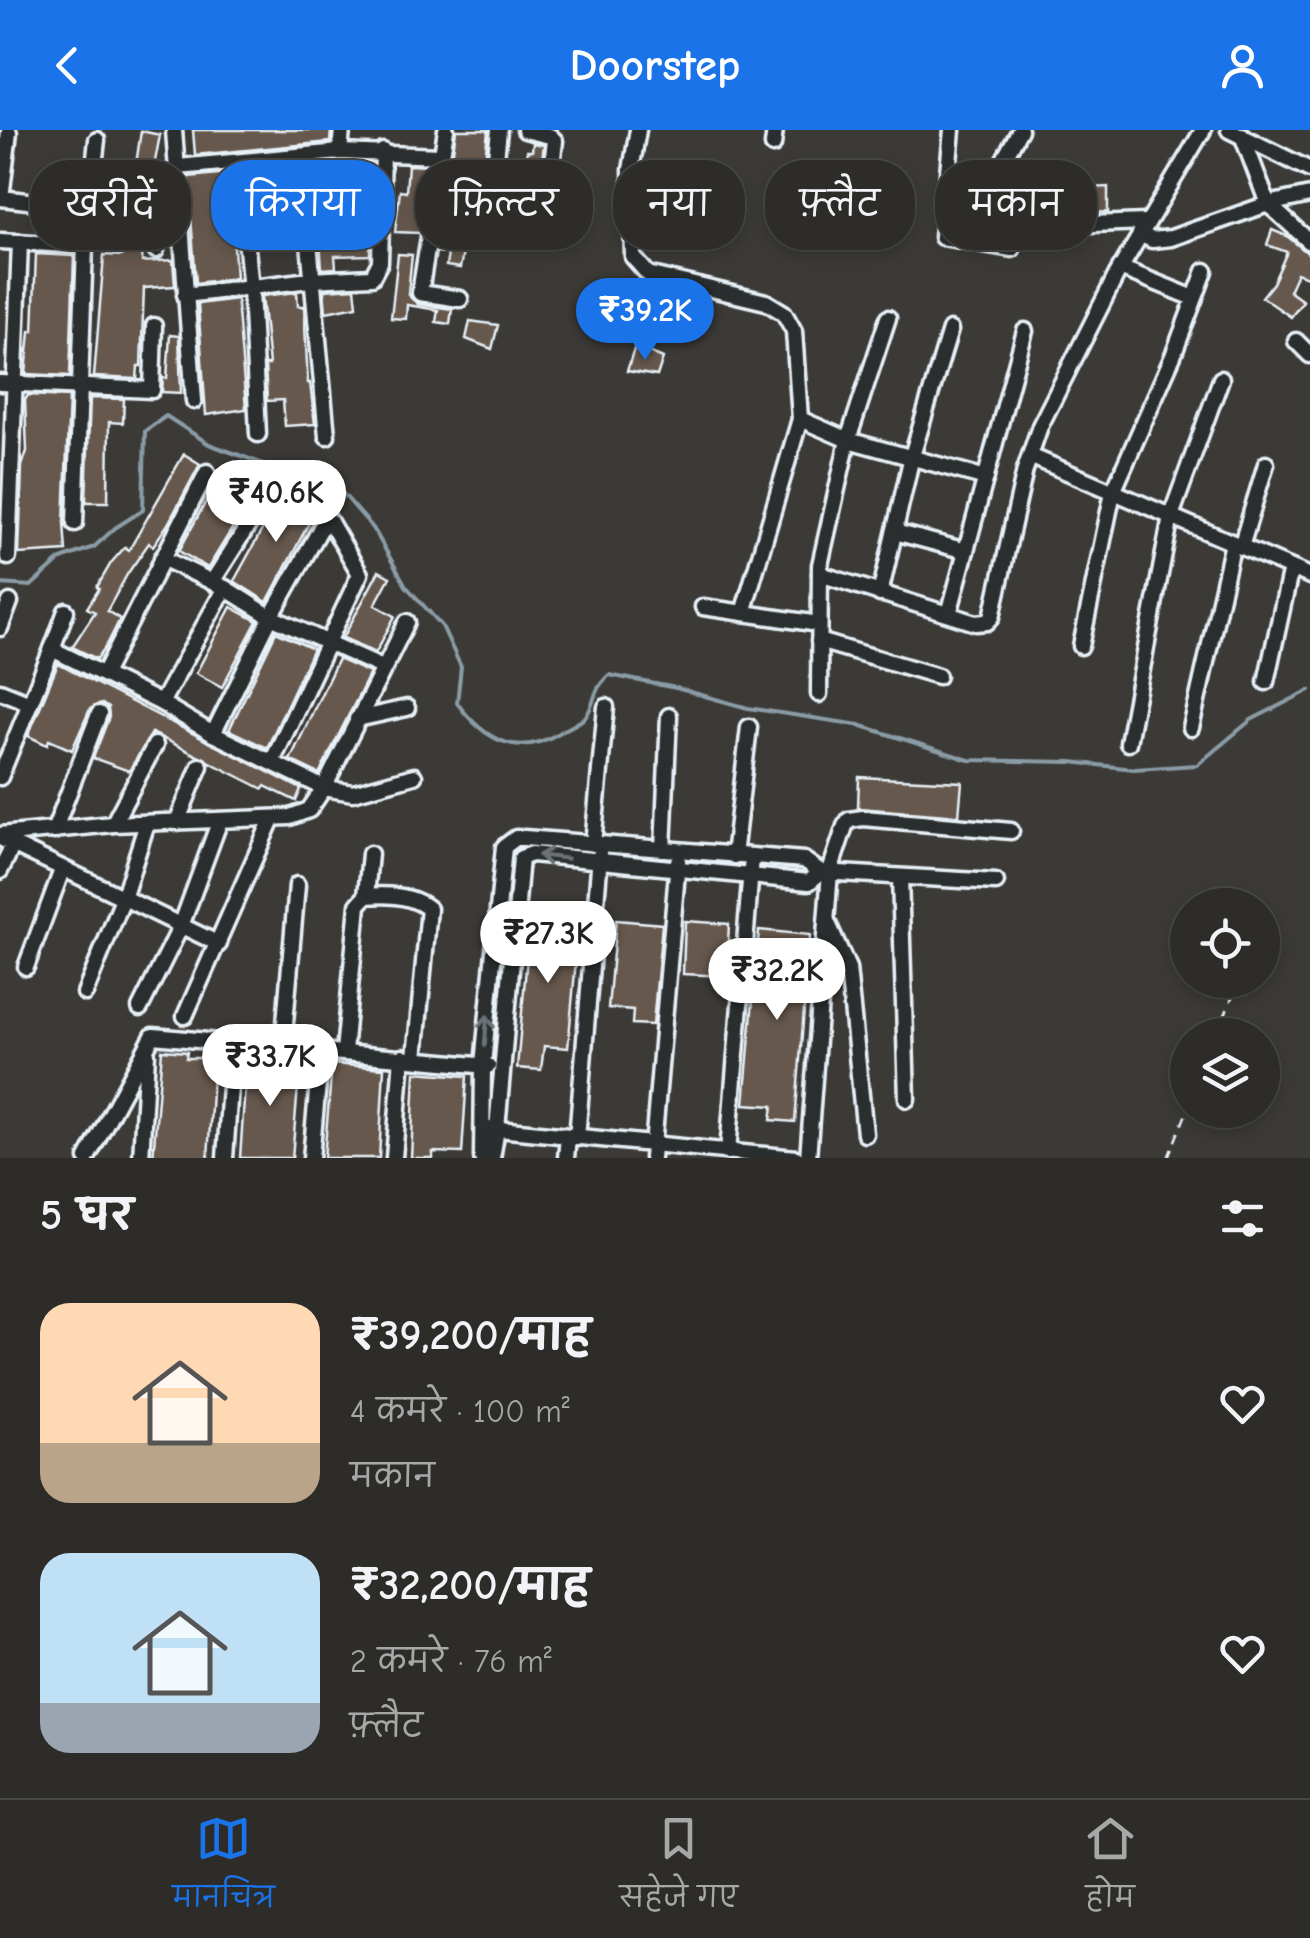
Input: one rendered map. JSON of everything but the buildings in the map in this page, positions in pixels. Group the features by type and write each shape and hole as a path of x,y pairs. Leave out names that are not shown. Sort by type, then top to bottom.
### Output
{"street":[{"path":"174,130 177,160"},
{"path":"340,152 342,130"},
{"path":"439,160 446,130"},
{"path":"496,160 499,130"},
{"path":"524,130 550,136 555,141 553,160"},
{"path":"638,130 631,170 634,257 648,274 766,302 784,313 794,331 800,418 743,613"},
{"path":"950,160 952,130"},
{"path":"1004,160 1020,130"},
{"path":"820,574 981,623 992,617 1040,426 1120,268 1202,130"},
{"path":"9,132 0,198 30,201"},
{"path":"1236,132 1310,170"},
{"path":"1236,132 1268,204 1310,242"},
{"path":"95,160 97,140"},
{"path":"276,160 340,152 440,156"},
{"path":"185,295 372,277 380,262 383,152"},
{"path":"1143,228 1152,240 1170,238 1268,204 1310,195"},
{"path":"1097,227 1143,228"},
{"path":"0,241 30,243"},
{"path":"8,557 8,383 20,242"},
{"path":"74,523 85,250"},
{"path":"183,250 194,400"},
{"path":"247,250 258,434"},
{"path":"307,250 327,436"},
{"path":"426,250 420,293 460,299"},
{"path":"1120,268 1194,298"},
{"path":"1081,646 1113,492 1204,270"},
{"path":"819,694 820,574 848,440 888,318"},
{"path":"8,383 152,390 154,326"},
{"path":"880,594 912,456 950,330"},
{"path":"949,614 1024,332"},
{"path":"1296,342 1310,356"},
{"path":"1128,743 1170,516 1221,379"},
{"path":"800,418 848,440 986,478"},
{"path":"1030,456 1310,576"},
{"path":"1191,728 1237,545 1266,464"},
{"path":"104,674 207,472"},
{"path":"161,703 218,585 270,492"},
{"path":"213,734 271,617 327,518 360,574 272,762"},
{"path":"895,532 966,551"},
{"path":"162,558 271,617 382,667"},
{"path":"1266,682 1291,568"},
{"path":"0,628 10,602"},
{"path":"703,606 819,624"},
{"path":"0,776 66,611"},
{"path":"4,840 113,824 272,819 310,810 407,622"},
{"path":"819,641 938,676"},
{"path":"52,649 324,788 353,792 414,776"},
{"path":"0,691 30,703"},
{"path":"566,1158 589,1017 606,707"},
{"path":"357,719 407,708"},
{"path":"54,831 99,714"},
{"path":"652,1152 677,869 671,849 669,716"},
{"path":"734,856 748,728"},
{"path":"113,824 155,745"},
{"path":"177,822 200,766"},
{"path":"808,1158 827,921 825,872 845,826 854,818 1010,831"},
{"path":"185,1016 272,819"},
{"path":"140,1008 180,926 220,820"},
{"path":"85,992 123,899 147,823"},
{"path":"482,1158 483,1066 504,848 508,842 524,838 671,849 804,860 825,872 996,882"},
{"path":"4,840 219,944"},
{"path":"0,871 4,840"},
{"path":"492,1158 498,1129 500,1068 521,858 508,842"},
{"path":"344,1052 358,905 366,896 370,854"},
{"path":"521,858 532,854 808,882 825,872"},
{"path":"721,1154 752,857"},
{"path":"26,967 62,870"},
{"path":"900,877 907,1099"},
{"path":"283,1046 297,885"},
{"path":"366,896 417,900 429,909 394,1158"},
{"path":"827,921 848,968 864,1134"},
{"path":"87,1158 154,1036 500,1068"},
{"path":"225,1158 232,1043"},
{"path":"141,1158 147,1049"},
{"path":"311,1158 321,1050"},
{"path":"481,1127 652,1152 796,1158"}],"path":[{"path":"1168,1158 1180,1128"}],"waterway":[{"path":"0,584 31,586 61,559 94,547 143,510 145,431 166,416 209,444 339,489 373,528 406,586 442,626 461,667 457,703 478,727 502,741 543,741 581,721 609,675 748,708 859,725 969,760 1071,762 1134,769 1197,765 1251,720 1310,690"}]}
